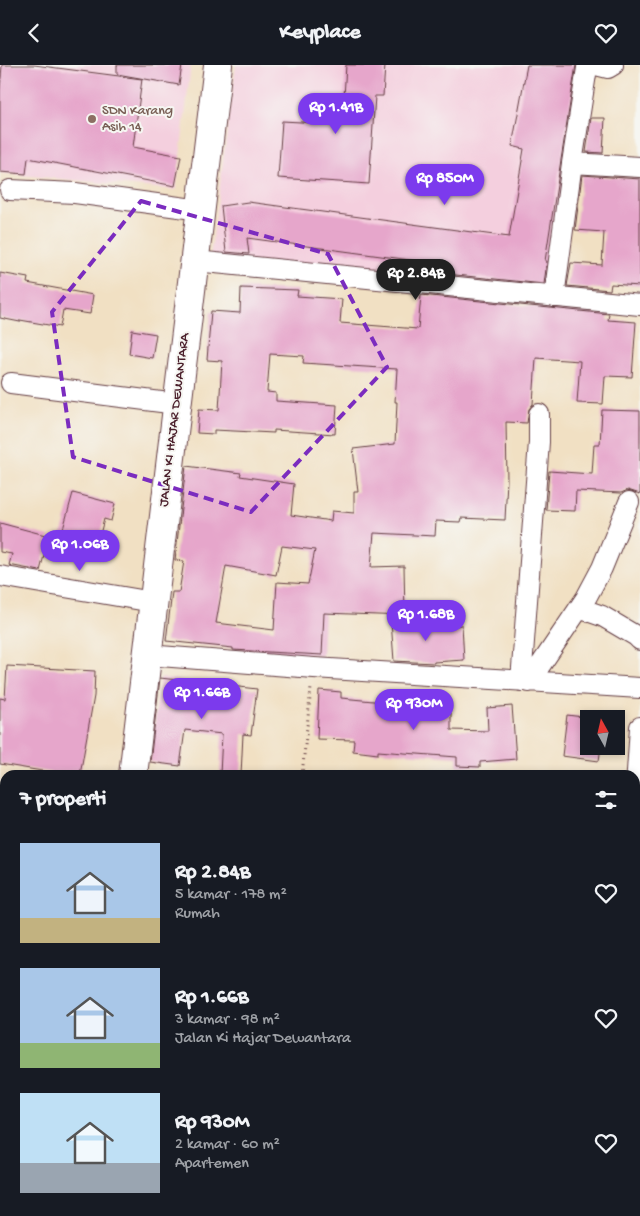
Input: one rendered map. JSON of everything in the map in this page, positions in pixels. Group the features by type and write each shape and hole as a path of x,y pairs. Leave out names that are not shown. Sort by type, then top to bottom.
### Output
{"main road":[{"name":"JALAN KI HAJAR DEWANTARA","path":"134,770 218,65"}],"street":[{"path":"554,297 572,163 587,69 590,65"},
{"path":"596,65 608,68 612,65"},
{"path":"572,163 640,167"},
{"path":"10,190 74,193 201,209"},
{"path":"194,261 640,305"},
{"path":"11,383 177,404"},
{"path":"525,681 539,414"},
{"path":"525,681 579,608 602,568 629,502"},
{"path":"0,576 153,602"},
{"path":"579,608 602,616 640,640"},
{"path":"147,655 314,668 640,688"},
{"path":"637,770 640,727"}],"path":[{"path":"303,770 314,668"}],"highlighted area":[{"path":"141,201 328,254 387,367 251,512 73,457 52,312"}],"shaded area":[{"name":"SDN Karang Asih 14","path":"0,65 191,65 176,190 0,173"},
{"path":"236,65 584,65 556,289 210,258"}],"building":[{"name":"SDN Karang Asih 14","path":"2,65 34,65 142,79 133,147 181,156 175,186 28,158 26,174 0,172 0,90"},
{"path":"117,65 182,65 179,85 117,74"},
{"path":"346,65 385,65 383,96 375,96 369,184 278,178 282,121 338,124 340,97 344,97"},
{"path":"527,65 576,65 545,261 547,261 544,284 417,271 418,261 247,238 249,254 226,252 221,206 248,202 509,237 524,149 512,146"},
{"path":"591,118 605,118 603,153 586,152"},
{"path":"582,175 640,179 640,286 611,284 610,290 567,286 571,263 602,265 604,232 575,230"},
{"path":"0,273 28,278 27,283 93,295 90,314 63,310 60,327 0,318"},
{"path":"241,288 298,290 297,296 342,299 340,323 418,329 421,295 609,314 608,320 636,322 632,377 605,376 603,404 577,403 580,361 536,358 533,404 529,409 527,423 506,422 507,480 505,520 461,518 460,522 436,521 435,536 374,533 371,567 404,566 405,616 324,613 322,655 233,650 233,648 166,641 172,592 179,592 184,561 175,560 186,466 241,473 240,476 294,484 291,515 331,521 332,511 354,513 354,492 358,492 353,449 395,444 397,369 303,363 304,356 270,354 267,392 276,393 276,401 337,405 335,434 274,430 274,433 214,430 214,434 197,433 199,409 219,410 222,361 207,360 211,311 240,313","holes":["282,546 315,550 308,584 277,582 274,630 216,623 226,566 276,575"]},
{"path":"132,330 156,334 152,358 129,354"},
{"path":"602,410 640,411 640,494 628,490 621,493 576,491 575,511 546,510 549,471 592,474 594,444 600,444"},
{"path":"73,493 115,504 111,521 104,519 96,550 60,540"},
{"path":"0,523 49,536 40,571 9,565 12,554 0,552"},
{"path":"432,619 432,626 462,625 464,660 434,663 394,661 391,621"},
{"path":"7,666 95,671 94,696 81,770 36,770 0,764 0,698 5,699"},
{"path":"160,678 257,689 251,735 243,734 241,770 220,770 222,734 185,730 180,766 150,762"},
{"path":"319,690 341,692 341,698 384,702 383,706 429,709 429,713 451,713 451,730 488,731 487,708 512,706 516,759 480,762 480,767 457,766 457,757 378,751 378,754 353,751 354,740 317,739"},
{"path":"567,715 580,717 580,755 600,755 599,761 562,756"}],"place":[{"name":"SDN Karang Asih 14","path":"92,119"}]}
